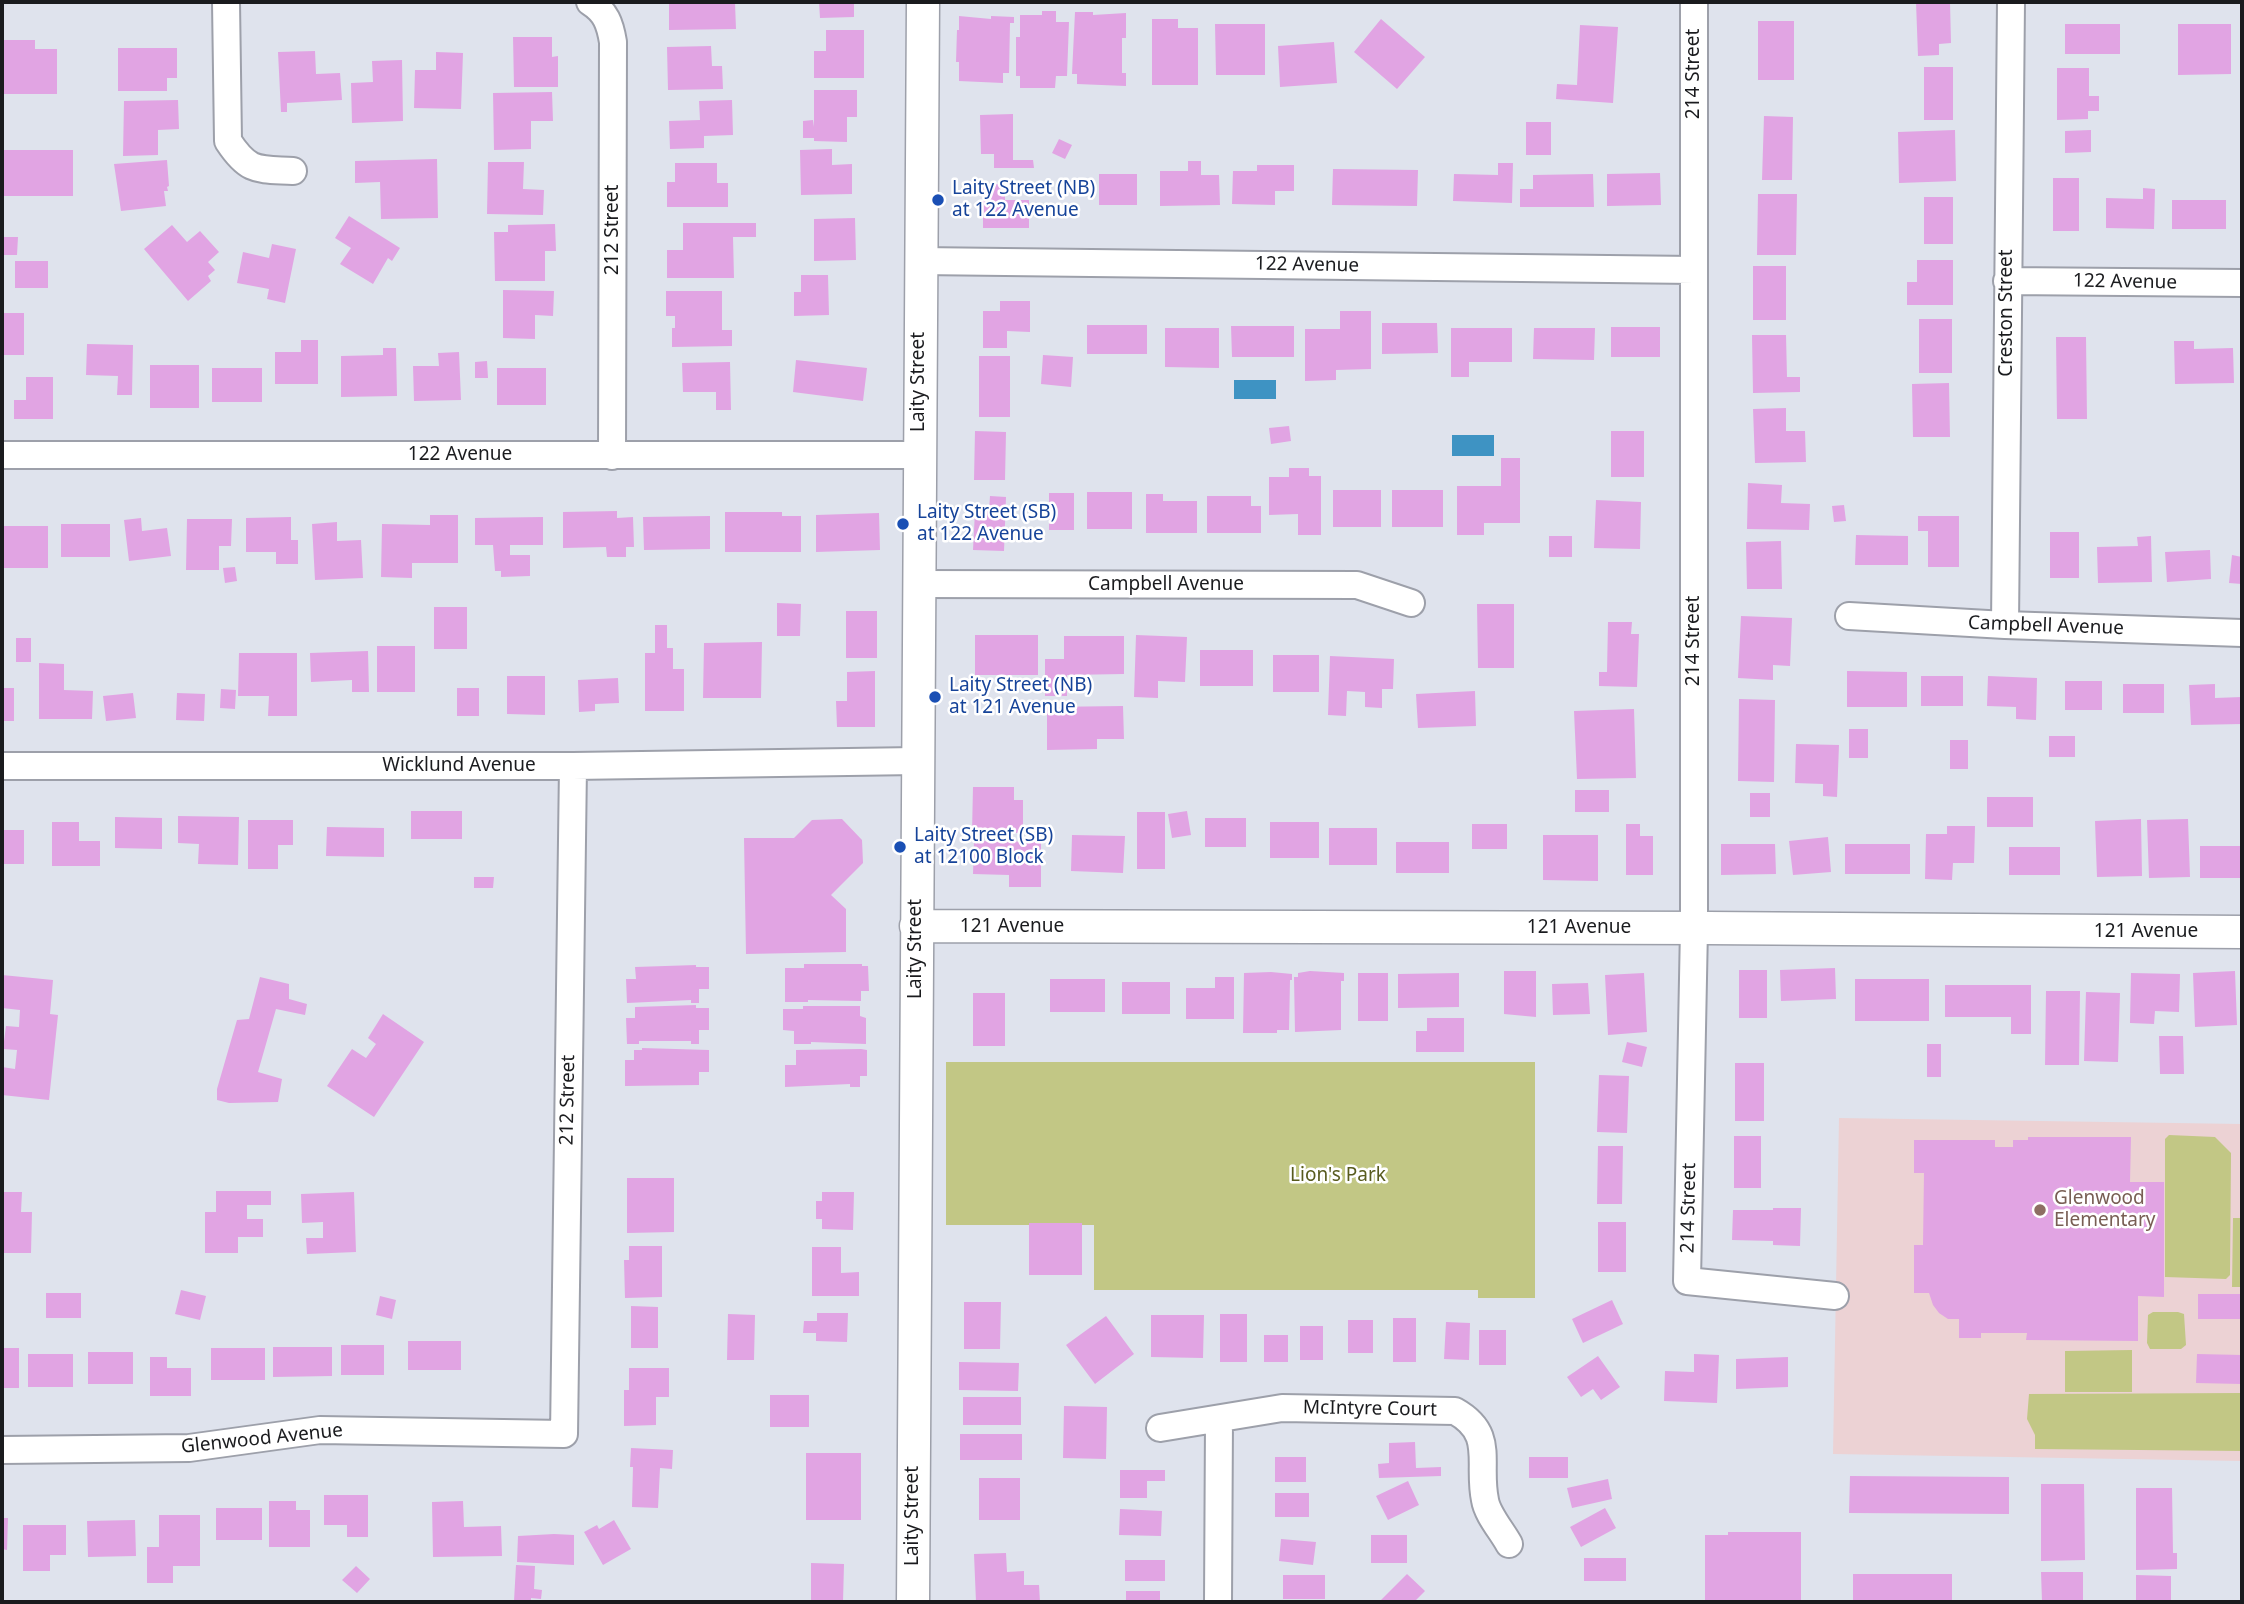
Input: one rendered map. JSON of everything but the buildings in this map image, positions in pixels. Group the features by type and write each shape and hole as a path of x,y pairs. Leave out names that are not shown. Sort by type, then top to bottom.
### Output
{"street":[{"path":"226,2 228,141 240,160 260,170 293,171"},
{"name":"Laity Street","path":"913,1602 919,261 923,2"},
{"name":"214 Street","path":"1694,2 1695,928 1687,1281 1835,1296"},
{"name":"Creston Street","path":"2005,625 2011,2"},
{"name":"212 Street","path":"595,5 610,22 613,42 612,456"},
{"name":"122 Avenue","path":"919,261 1694,270"},
{"name":"122 Avenue","path":"2007,281 2242,283"},
{"name":"122 Avenue","path":"2,455 918,455"},
{"name":"Campbell Avenue","path":"918,584 1357,585 1411,603"},
{"name":"Campbell Avenue","path":"1849,616 2005,625 2242,633"},
{"name":"Wicklund Avenue","path":"2,766 573,766 917,761"},
{"name":"212 Street","path":"564,1434 573,766"},
{"name":"121 Avenue","path":"916,926 2242,932"},
{"name":"McIntyre Court","path":"1160,1428 1282,1409 1455,1411 1469,1419 1480,1434 1485,1502 1510,1544"},
{"path":"1218,1602 1219,1420"},
{"name":"Glenwood Avenue","path":"2,1450 189,1448 320,1430 564,1434"}],"shaded area":[{"name":"Glenwood Elementary","path":"1839,1118 2242,1124 2242,1461 1833,1454"}],"green space":[{"name":"Lion's Park","path":"946,1062 1535,1062 1535,1298 1478,1298 1478,1290 1094,1290 1094,1225 946,1225"},
{"path":"2169,1135 2215,1137 2231,1153 2230,1275 2226,1279 2165,1277 2165,1139"},
{"path":"2233,1218 2242,1218 2242,1287 2232,1287"},
{"path":"2153,1312 2184,1314 2186,1345 2181,1349 2150,1349 2147,1343 2148,1315"},
{"path":"2132,1350 2132,1392 2065,1392 2065,1351"},
{"path":"2242,1393 2242,1451 2035,1449 2035,1435 2027,1419 2029,1394"}],"water":[{"path":"1234,380 1276,380 1276,399 1234,399"},
{"path":"1452,435 1494,435 1494,456 1452,456"}],"place":[{"name":"Laity Street (NB) at 122 Avenue","path":"938,200"},
{"name":"Laity Street (SB) at 122 Avenue","path":"903,524"},
{"name":"Laity Street (NB) at 121 Avenue","path":"935,697"},
{"name":"Laity Street (SB) at 12100 Block","path":"900,847"},
{"name":"Glenwood Elementary","path":"2040,1210"}]}
